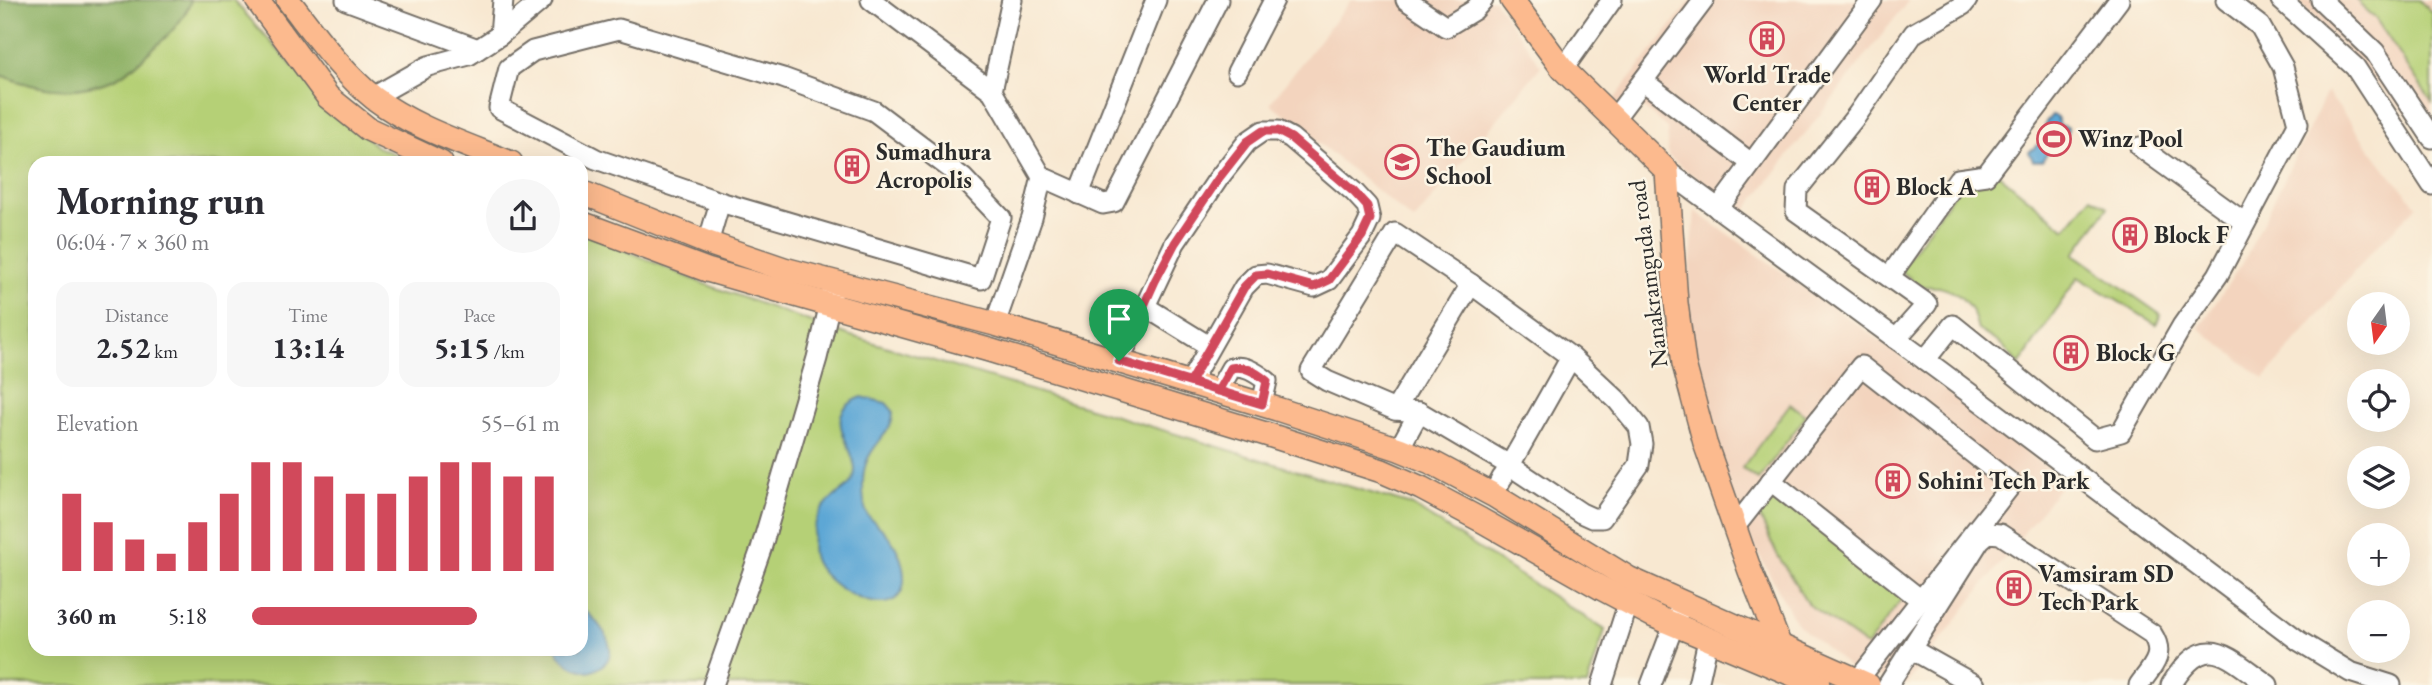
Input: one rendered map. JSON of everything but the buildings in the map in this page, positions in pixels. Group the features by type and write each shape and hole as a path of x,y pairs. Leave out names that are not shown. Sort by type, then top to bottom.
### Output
{"main road":[{"path":"257,0 328,97 368,129 427,156"},
{"path":"288,0 347,72 373,97 410,120 495,156"},
{"name":"Nanakramguda road","path":"1512,0 1563,69 1667,171 1676,303 1684,364 1705,443 1776,656"},
{"path":"588,195 708,243 835,283 995,324 1262,404 1399,449 1433,463 1493,495 1618,572 1682,603 1776,656 1818,685"},
{"path":"588,226 707,270 989,350 1382,471 1421,488 1628,604 1674,626 1708,640 1776,656 1860,683"}],"street":[{"path":"346,0 478,49"},
{"path":"500,35 503,0"},
{"path":"373,97 428,66 469,55 500,35 542,0"},
{"path":"871,0 992,91 1042,177 1103,204 1114,202 1218,0"},
{"path":"992,91 1012,0"},
{"path":"1079,194 1156,0"},
{"path":"1237,72 1274,0"},
{"path":"1406,0 1446,27 1474,10 1483,0"},
{"path":"1563,69 1612,0"},
{"path":"1614,119 1704,0"},
{"path":"1718,209 1872,0"},
{"path":"1966,0 1963,5 1914,33 1857,115 1797,190 1796,211 1927,304 2095,439 2121,432 2182,326 2218,275 2298,124 2283,68 2260,26 2226,0"},
{"path":"1890,276 1958,179 1986,175 2119,0"},
{"path":"2281,0 2355,67 2432,186"},
{"path":"2321,0 2375,52 2432,138"},
{"path":"1649,73 1668,66 1698,26"},
{"path":"619,29 783,78 874,111 963,178 1001,218 981,279 720,202 596,159 499,108 509,68 533,51 619,29"},
{"path":"2355,67 2375,52"},
{"path":"1649,73 1751,163"},
{"path":"1119,361 1175,243 1218,179 1247,142 1263,131 1278,131 1291,138 1354,192 1367,206 1370,219 1362,236 1329,280 1314,287 1267,274 1256,275 1244,287 1190,382"},
{"path":"2140,148 2245,223"},
{"path":"1667,171 2299,640 2350,672 2391,685"},
{"path":"995,324 1032,218 1042,177"},
{"path":"708,243 720,202"},
{"path":"1395,233 1572,356 1617,400 1639,427 1642,444 1639,465 1602,518 1592,518 1581,513 1509,465 1419,412 1395,411 1327,381 1311,371 1395,233"},
{"path":"713,685 761,548 817,358 835,283"},
{"path":"1395,411 1471,284"},
{"path":"1896,339 1927,304"},
{"path":"1144,306 1209,346"},
{"path":"1925,360 1953,326"},
{"path":"1493,495 1572,356"},
{"path":"1734,527 1861,366 2012,484 1860,683"},
{"path":"1399,449 1419,412"},
{"path":"1771,481 1921,600"},
{"path":"1888,685 1980,540 1988,533 2000,534 2152,634 2159,644 2159,654 2139,685"},
{"path":"1651,685 1682,603"},
{"path":"1602,685 1628,604"},
{"path":"1698,685 1708,640"},
{"path":"1911,649 1975,685"},
{"path":"2171,685 2197,654 2211,650 2227,656 2268,685"}],"shaded area":[{"name":"The Gaudium School","path":"1351,0 1494,0 1541,66 1414,221 1270,103"},
{"path":"1691,0 1909,0 1743,214 1668,156 1667,128 1643,107 1611,103"},
{"path":"2297,0 2432,0 2432,140 2374,79"},
{"path":"2327,92 2417,206 2369,254 2264,379 2199,328 2246,257"},
{"path":"1695,211 1871,334 2064,481 1906,685 1849,667 1796,623 1737,514 1694,366 1687,307"}],"green space":[{"path":"0,0 233,0 316,92 377,147 400,156 28,156 28,656 588,656 588,234 702,283 848,335 1411,505 1605,630 1587,685 0,685"},
{"path":"0,0 191,0 172,31 129,70 97,85 55,89 0,75"},
{"path":"2356,0 2419,0 2432,13 2432,102 2375,18"},
{"path":"1996,172 2065,229 2091,197 2108,207 2074,254 2161,315 2156,324 2078,277 2019,365 2002,345 1978,330 1971,310 1959,296 1942,288 1921,287 1900,270 1961,183"},
{"path":"1790,404 1806,416 1758,480 1742,468"},
{"path":"1773,493 1905,594 1867,646 1808,604 1777,554 1758,513"}],"water":[{"name":"Winz Pool","path":"2052,115 2057,117 2060,125 2068,128 2065,145 2050,149 2042,161 2033,161 2029,152 2043,140 2046,122"},
{"path":"862,397 886,403 893,411 889,428 868,459 863,482 867,514 891,540 903,567 904,582 899,596 889,602 875,603 844,590 829,580 813,556 813,534 820,512 849,485 854,476 853,460 840,421 842,412 849,404"},
{"path":"588,614 597,622 608,641 608,659 602,666 589,672 570,665 561,656 588,656"}],"place":[{"name":"World Trade Center","path":"1767,39"},
{"name":"Winz Pool","path":"2054,139"},
{"name":"The Gaudium School","path":"1402,162"},
{"name":"Sumadhura Acropolis","path":"852,166"},
{"name":"Block A","path":"1872,187"},
{"name":"Block F","path":"2130,235"},
{"name":"Block G","path":"2071,353"},
{"name":"Sohini Tech Park","path":"1893,481"},
{"name":"Vamsiram SD Tech Park","path":"2014,588"}],"route":[{"path":"1119,361 1175,243 1218,179 1247,142 1263,131 1278,131 1291,138 1367,206 1370,219 1362,236 1329,280 1314,287 1267,274 1256,275 1244,287 1190,382 1218,391 1231,368 1240,366 1267,381 1262,404 1218,391 1190,382 1119,361"}]}
